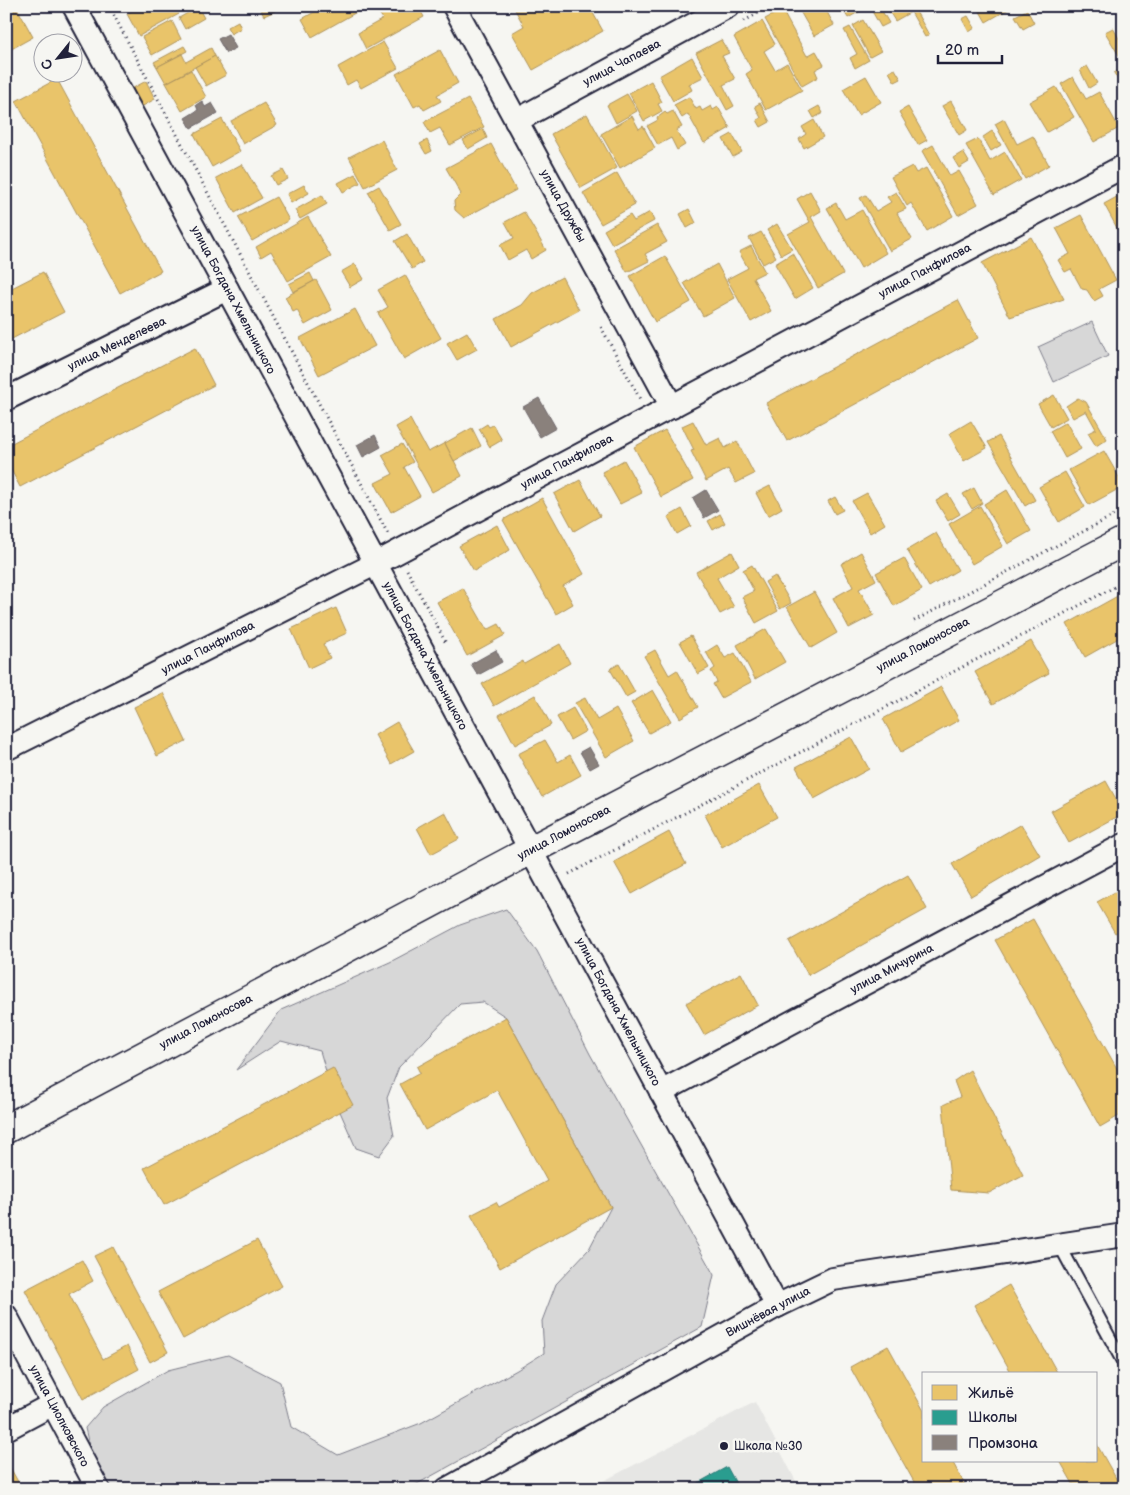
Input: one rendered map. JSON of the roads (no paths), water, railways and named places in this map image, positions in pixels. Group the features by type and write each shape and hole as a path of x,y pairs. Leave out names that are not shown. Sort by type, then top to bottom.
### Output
{"street":[{"name":"улица Богдана Хмельницкого","path":"74,6 777,1306"},
{"name":"улица Дружбы","path":"454,6 672,407"},
{"name":"улица Чапаева","path":"516,120 728,6"},
{"name":"улица Панфилова","path":"6,749 376,564 1124,166"},
{"name":"улица Менделеева","path":"6,399 227,289"},
{"name":"улица Ломоносова","path":"6,1129 530,850 1124,541"},
{"name":"улица Мичурина","path":"661,1092 1124,846"},
{"name":"Вишнёвая улица","path":"447,1489 777,1306 833,1279 1124,1235"},
{"name":"улица Циолковского","path":"6,1316 98,1489"},
{"path":"6,1429 53,1404"}],"lane":[{"path":"1059,1244 1124,1364"}],"place":[{"name":"Школа №30","path":"724,1446"}]}
